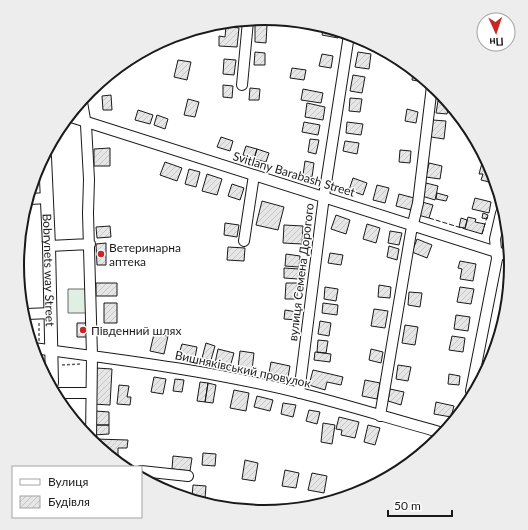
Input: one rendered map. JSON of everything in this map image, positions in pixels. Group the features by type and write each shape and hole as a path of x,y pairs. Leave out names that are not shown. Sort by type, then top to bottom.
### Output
{"main road":[{"name":"Bobrynets way Street","path":"40,178 47,198 52,377"}],"street":[{"path":"242,85 248,26"},
{"name":"вулиця Семена Дорогого","path":"300,393 324,196 348,40"},
{"path":"380,416 412,225 418,203 431,93"},
{"path":"83,108 86,122 89,179 92,359 91,432"},
{"name":"Svitlany Barabash Street","path":"75,118 324,196 503,254"},
{"path":"244,242 254,175"},
{"path":"33,200 47,198"},
{"path":"472,384 497,259 495,239 499,220"},
{"path":"49,246 90,244"},
{"path":"29,314 51,313"},
{"name":"Вишняківський провулок","path":"39,349 92,359 198,372 300,393 437,431"},
{"path":"61,393 92,393"},
{"path":"142,471 188,476"}],"path":[{"path":"52,365 92,359"}],"green space":[{"path":"68,289 88,289 88,313 68,313"}],"building":[{"path":"267,25 266,43 255,42 255,26"},
{"path":"226,28 239,28 237,47 219,46 219,36 225,37"},
{"path":"323,32 338,37 338,38 322,35"},
{"path":"255,52 265,53 265,65 254,65"},
{"path":"358,52 371,54 369,69 355,67"},
{"path":"322,54 333,56 331,68 319,66"},
{"path":"224,59 236,60 234,75 223,74"},
{"path":"178,60 191,62 187,80 174,77"},
{"path":"292,68 306,70 304,80 290,78"},
{"path":"353,75 365,77 362,93 350,91"},
{"path":"223,85 233,86 232,98 223,97"},
{"path":"250,88 260,89 259,100 249,100"},
{"path":"303,89 323,93 321,103 301,100"},
{"path":"111,95 112,110 103,110 102,96"},
{"path":"350,98 362,99 360,112 349,111"},
{"path":"188,99 199,102 195,117 184,115"},
{"path":"438,101 448,111 447,114 436,113"},
{"path":"307,103 325,107 323,120 305,117"},
{"path":"407,109 418,112 416,123 405,121"},
{"path":"138,110 153,115 150,124 135,120"},
{"path":"157,115 168,119 165,129 154,125"},
{"path":"433,120 446,121 444,139 431,137"},
{"path":"304,122 320,125 318,135 302,132"},
{"path":"347,122 363,124 361,135 346,133"},
{"path":"221,137 233,141 230,151 217,147"},
{"path":"310,139 319,140 316,154 308,152"},
{"path":"345,141 359,143 357,154 343,151"},
{"path":"246,146 257,149 254,159 243,155"},
{"path":"110,148 110,166 94,166 94,149"},
{"path":"257,149 269,153 266,162 254,159"},
{"path":"400,150 411,151 410,163 399,162"},
{"path":"305,161 314,163 312,177 303,175"},
{"path":"165,162 182,168 177,181 160,175"},
{"path":"429,163 442,166 440,179 426,177"},
{"path":"482,164 489,182 481,180 483,174 479,174"},
{"path":"189,169 200,172 196,187 185,184"},
{"path":"207,174 222,179 217,195 202,191"},
{"path":"353,178 367,183 363,195 349,190"},
{"path":"426,183 438,186 435,200 422,196"},
{"path":"232,184 244,188 240,200 228,196"},
{"path":"377,185 389,188 385,203 373,200"},
{"path":"437,193 448,196 446,201 436,199"},
{"path":"399,194 414,198 411,210 396,206"},
{"path":"475,198 491,202 489,213 472,209"},
{"path":"262,201 284,207 278,230 256,225"},
{"path":"422,202 433,205 429,218 418,215"},
{"path":"483,213 488,215 487,219 482,218"},
{"path":"336,215 350,220 346,234 331,229"},
{"path":"468,217 476,219 475,222 485,224 482,234 465,229"},
{"path":"461,218 467,220 465,228 459,227"},
{"path":"225,223 239,225 237,237 224,235"},
{"path":"367,224 380,228 376,243 363,239"},
{"path":"284,225 303,226 302,244 283,243"},
{"name":"Ветеринарна аптека","path":"110,226 111,237 97,238 96,227"},
{"path":"390,231 402,233 399,245 388,243"},
{"path":"417,239 432,245 427,258 412,252"},
{"name":"Ветеринарна аптека","path":"106,243 106,265 97,265 96,244"},
{"path":"389,246 399,249 397,260 387,257"},
{"path":"228,247 245,248 244,261 227,260"},
{"path":"330,253 343,255 341,265 328,263"},
{"path":"286,254 300,256 299,267 285,266"},
{"path":"460,261 476,264 473,281 460,279 462,269 458,268"},
{"path":"284,268 299,269 298,279 284,278"},
{"path":"96,283 117,283 117,296 96,296"},
{"path":"286,283 297,283 297,299 285,299"},
{"path":"379,285 391,287 390,298 378,297"},
{"path":"325,287 338,289 336,301 324,299"},
{"path":"460,287 474,289 471,304 457,302"},
{"path":"409,292 422,293 420,307 408,305"},
{"path":"104,303 117,303 117,323 104,323"},
{"path":"323,303 338,305 337,315 322,313"},
{"path":"374,309 388,311 385,328 371,326"},
{"path":"285,310 297,312 297,320 284,319"},
{"path":"456,315 470,317 468,331 454,329"},
{"path":"320,321 331,323 329,336 318,334"},
{"name":"Південний шлях","path":"77,323 88,323 88,337 77,337"},
{"path":"405,325 418,327 415,345 402,343"},
{"path":"154,334 168,336 164,354 150,351"},
{"path":"452,336 465,338 463,352 449,350"},
{"path":"318,340 328,341 326,353 317,352"},
{"path":"206,343 215,346 211,360 202,358"},
{"path":"182,344 197,347 195,358 179,354"},
{"path":"218,349 234,353 230,367 215,363"},
{"path":"371,349 383,352 381,363 369,360"},
{"path":"240,351 254,353 252,370 238,368"},
{"path":"315,352 331,354 330,362 314,360"},
{"path":"271,362 290,366 288,377 269,373"},
{"path":"398,365 411,367 408,381 396,379"},
{"path":"96,368 112,369 110,405 93,404"},
{"path":"313,370 343,377 341,385 327,382 325,390 309,385"},
{"path":"449,374 460,376 459,385 448,384"},
{"path":"154,377 166,379 163,394 151,392"},
{"path":"175,379 184,380 182,392 173,391"},
{"path":"365,380 380,383 377,399 362,396"},
{"path":"200,382 208,383 205,402 197,401"},
{"path":"208,383 216,385 213,403 205,402"},
{"path":"119,385 129,386 127,397 131,397 130,405 117,404"},
{"path":"390,389 404,392 401,405 388,401"},
{"path":"234,390 249,393 246,411 230,408"},
{"path":"257,396 273,400 270,411 254,407"},
{"path":"436,402 454,406 449,417 434,414"},
{"path":"283,403 296,405 293,417 281,414"},
{"path":"309,410 320,412 317,424 306,421"},
{"path":"96,411 109,412 109,425 96,425"},
{"path":"339,417 359,422 355,438 341,435 342,430 336,429"},
{"path":"323,423 335,425 332,444 321,442"},
{"path":"94,425 109,425 109,434 94,435"},
{"path":"368,425 380,428 375,445 364,442"},
{"path":"99,439 128,440 127,448 118,448 118,455"},
{"path":"203,453 216,454 215,466 202,465"},
{"path":"173,456 192,458 190,471 172,469"},
{"path":"245,460 258,463 255,481 242,479"},
{"path":"285,470 299,473 296,488 282,486"},
{"path":"312,473 327,476 324,493 308,490"},
{"path":"193,485 206,486 205,498 192,494"}],"fence":[{"path":"482,234 487,217"},
{"path":"429,218 465,229"}],"place":[{"name":"Ветеринарна аптека","path":"101,254"},
{"name":"Південний шлях","path":"83,330"}]}
